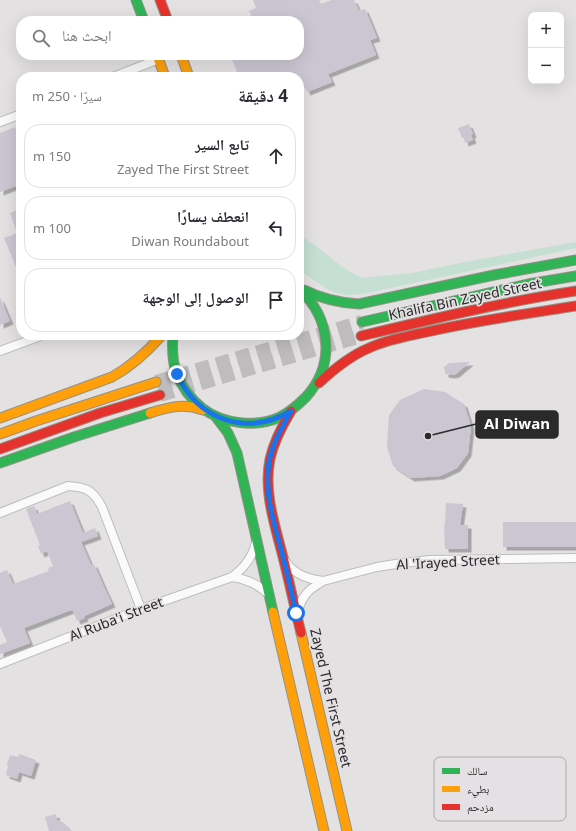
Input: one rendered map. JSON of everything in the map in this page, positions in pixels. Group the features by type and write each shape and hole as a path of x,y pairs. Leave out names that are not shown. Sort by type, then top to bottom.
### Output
{"main road":[{"path":"136,0 142,16"},
{"path":"160,0 166,16"},
{"path":"159,60 163,72"},
{"path":"183,60 187,72"},
{"path":"304,290 332,301 359,304 468,280 576,260"},
{"name":"Khalifa Bin Zayed Street","path":"362,322 528,284 576,276"},
{"name":"Khalifa Bin Zayed Street","path":"361,336 443,316 530,298 576,291"},
{"path":"304,294 317,312 325,337 326,355 314,388"},
{"path":"0,463 74,437 168,407 196,407 230,421 253,423 269,421 291,411 301,403 330,373 348,359 382,342 462,324 576,306"},
{"path":"0,418 121,373 142,357 157,340"},
{"path":"173,340 172,354 181,383 193,399 224,426 232,439 237,453 324,831"},
{"path":"0,434 156,382"},
{"path":"0,449 100,413 160,394"},
{"name":"Zayed The First Street","path":"291,411 274,444 268,479 269,496 272,516 284,560 347,831"}],"street":[{"path":"124,72 151,60"},
{"path":"0,122 16,116"},
{"path":"0,351 30,340"},
{"path":"0,513 68,486 79,486 89,490 97,497 102,507 141,609"},
{"name":"Al Ruba'i Street","path":"0,664 141,609 232,577 244,567 248,561 255,547 256,540"},
{"name":"Al 'Irayed Street","path":"296,613 306,594 323,581 377,567 430,560 576,558"},
{"name":"Al 'Irayed Street","path":"284,560 296,573 314,580 323,581"},
{"path":"232,577 252,582 269,595"}],"green space":[{"path":"304,238 342,267 361,278 412,273 576,242 576,248 367,293 348,295 341,294 334,292 316,282 304,273"}],"building":[{"path":"253,0 319,0 321,4 332,0 354,0 359,11 365,9 377,38 370,40 376,55 328,74 332,82 307,92 304,85 304,72 237,72 232,60 304,60 304,16 251,16 249,11 256,8"},
{"path":"469,124 473,134 471,135 473,140 465,143 464,138 462,138 458,128"},
{"path":"15,127 16,130 16,186 0,192 0,133"},
{"path":"16,211 16,230 10,213"},
{"path":"16,233 16,267 4,238"},
{"path":"0,297 10,321 0,325"},
{"path":"470,362 456,374 445,374 445,370 443,368 449,363"},
{"path":"424,389 445,392 464,404 471,426 468,453 457,468 440,476 411,478 393,466 387,447 389,415 400,400"},
{"path":"70,501 83,533 95,528 98,536 81,542 91,565 94,564 112,604 84,616 85,618 77,621 73,611 71,610 24,628 30,643 0,654 0,645 7,642 0,626 0,573 7,570 13,584 49,571 48,568 53,566 47,551 41,554 38,546 40,545 26,509 34,506 37,514"},
{"path":"446,503 463,504 460,525 468,525 468,549 445,549 444,525"},
{"path":"503,522 576,522 576,547 503,547"},
{"path":"19,754 36,760 31,776 19,772 17,779 6,775 10,755 18,757"},
{"path":"56,814 57,820 64,823 71,831 49,831 45,817"}],"tunnel":[{"path":"304,339 362,322"},
{"path":"160,395 361,336"},
{"path":"156,382 300,340"}],"traffic: fast":[{"path":"136,0 142,16"},
{"path":"304,290 331,300 359,304 494,275 576,260"},
{"path":"362,322 528,284 576,276"},
{"path":"172,340 174,365 179,379 191,397 202,408 220,418 240,423 261,422 280,417 297,406 316,384 322,370 325,356 326,342 323,327 318,313 304,294"},
{"path":"0,463 74,437 150,413"},
{"path":"215,416 228,433 237,453 273,612"}],"traffic: slow":[{"path":"159,60 163,72"},
{"path":"183,60 187,72"},
{"path":"0,418 112,377 139,358 157,340"},
{"path":"0,434 156,382"},
{"path":"150,413 182,406 203,410"},
{"path":"273,612 324,831"},
{"path":"301,633 347,831"}],"traffic: jam":[{"path":"160,0 166,16"},
{"path":"361,336 441,317 576,291"},
{"path":"319,383 336,368 355,355 375,345 388,341 460,325 576,306"},
{"path":"0,449 100,413 160,395"},
{"path":"291,411 284,422 272,452 268,472 268,485 271,510 301,633"}],"place":[{"name":"Al Diwan","path":"428,436"}],"route":[{"path":"177,374 186,391 200,406 215,416 230,421 246,423 269,421 291,411 274,444 268,479 272,516 296,613"}]}
